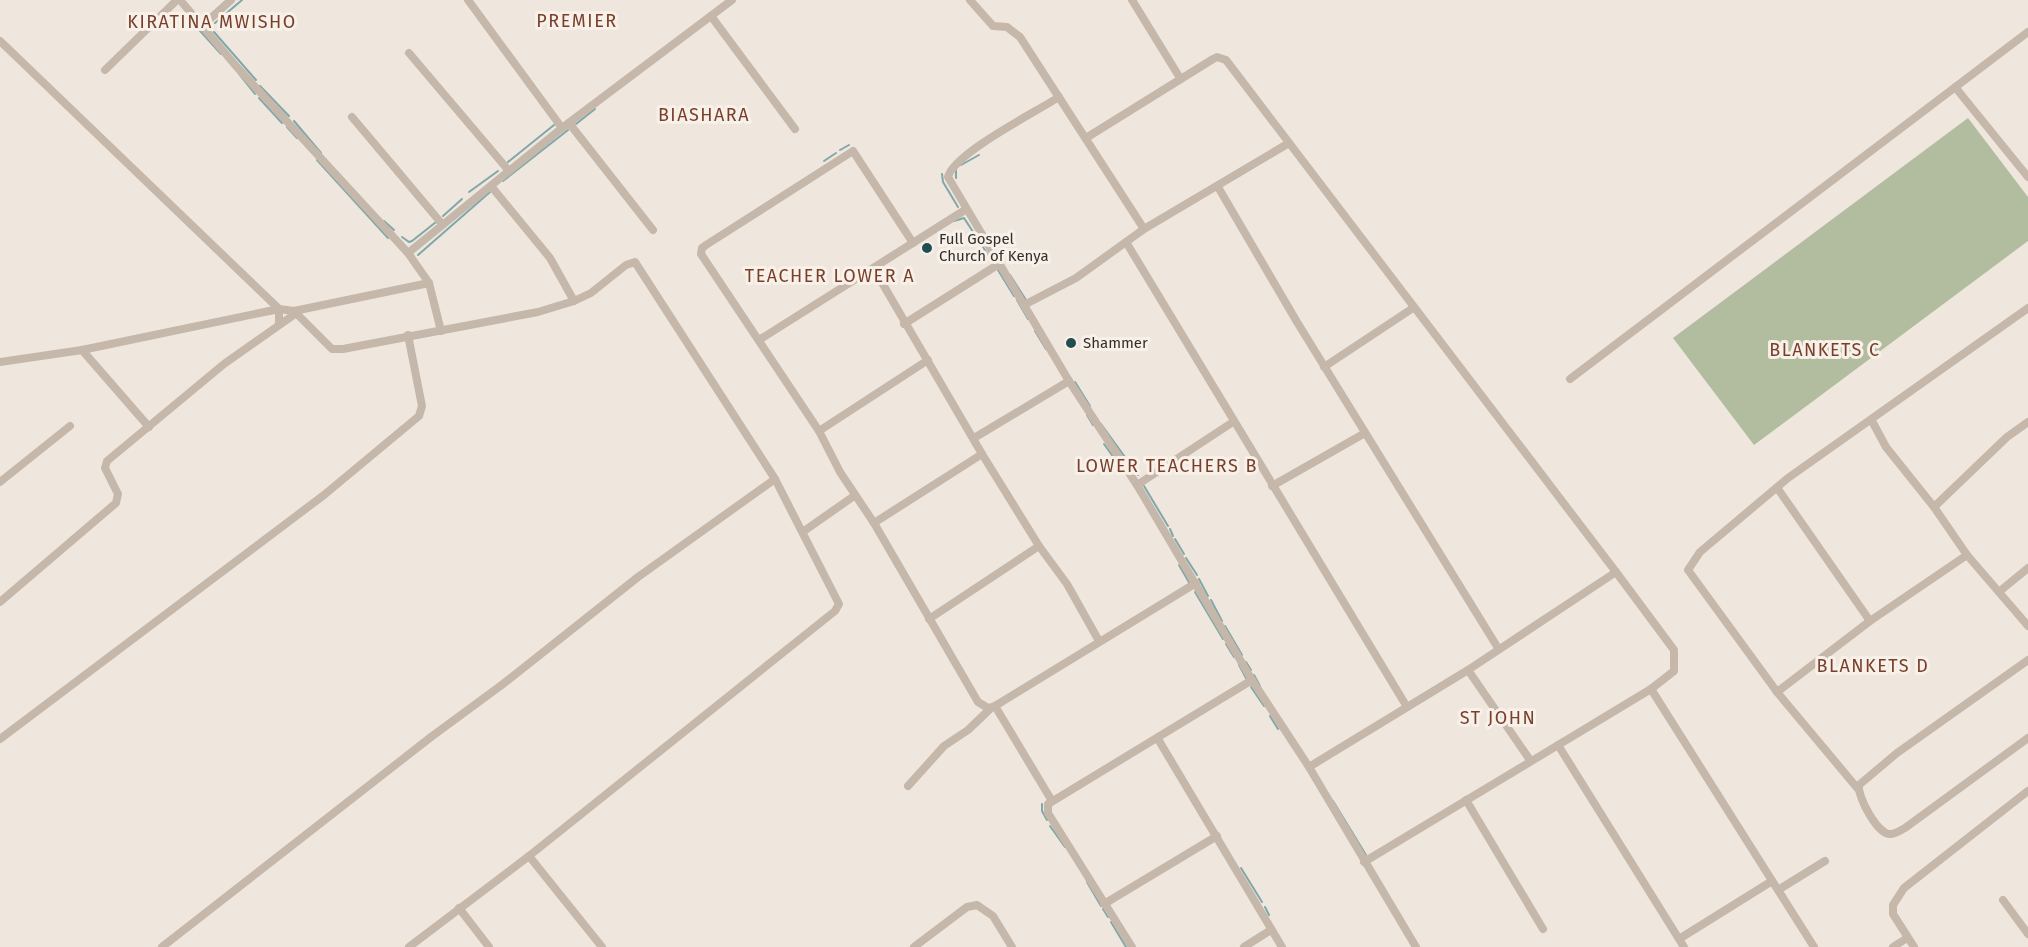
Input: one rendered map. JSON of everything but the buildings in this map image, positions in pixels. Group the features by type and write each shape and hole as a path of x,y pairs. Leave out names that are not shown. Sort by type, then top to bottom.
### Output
{"street":[{"path":"105,70 179,0 201,27 408,253 429,283 441,331"},
{"path":"201,27 231,0"},
{"path":"468,0 566,125 653,230"},
{"path":"408,253 566,125 732,0"},
{"path":"969,0 993,27 1007,27 1014,30 1144,229"},
{"path":"1132,0 1180,78"},
{"path":"711,16 795,129"},
{"path":"1570,378 2028,32"},
{"path":"0,41 279,309 279,322"},
{"path":"409,53 508,171"},
{"path":"1086,138 1180,78 1217,57 1222,57 1241,78 1674,650 1674,671 1651,689 1530,759 1364,862"},
{"path":"1955,87 2028,177"},
{"path":"1059,97 955,163 948,177 965,210 1069,381 1137,486 1252,680 1309,767 1416,947"},
{"path":"352,117 442,224"},
{"path":"1024,306 1076,278 1144,229 1289,143"},
{"path":"913,243 854,151 702,248 701,254 819,431 854,496 874,523 978,702 993,707 1053,801"},
{"path":"491,186 550,258 574,301"},
{"path":"1218,187 1324,367 1498,648"},
{"path":"759,340 965,210"},
{"path":"1126,242 1233,423 1407,706"},
{"path":"0,367 4,362 82,350 279,309 294,312 332,349 538,312 591,293 626,265 635,262 638,264 775,479 838,599 838,608 529,856 409,947"},
{"path":"904,324 999,264"},
{"path":"874,269 904,324 928,360 982,454 1039,546 1067,584 1099,641"},
{"path":"0,602 116,503 118,494 105,468 107,461 279,322 294,312 429,283"},
{"path":"1324,367 1413,308"},
{"path":"2028,308 1872,421 1788,478 1778,489 1700,552 1688,570 1778,692 1858,789 1876,825 1885,833 1892,834 1905,828 2028,738"},
{"path":"0,739 324,495 419,416 422,406 408,335"},
{"path":"82,350 149,427"},
{"path":"819,431 928,360"},
{"path":"974,438 1069,381"},
{"path":"1872,421 1886,447 1934,507 1967,555 2028,626"},
{"path":"1934,507 2007,437 2028,422"},
{"path":"1137,486 1233,423"},
{"path":"0,482 70,426"},
{"path":"1272,486 1365,433"},
{"path":"874,523 982,454"},
{"path":"162,947 638,577 775,479"},
{"path":"1778,489 1870,621"},
{"path":"804,531 854,496"},
{"path":"929,620 1039,546"},
{"path":"1778,692 1870,621 1967,555"},
{"path":"2000,591 2028,568"},
{"path":"1309,767 1468,670 1616,572"},
{"path":"908,786 944,746 968,730 993,707 1196,583"},
{"path":"1858,789 1859,785 1897,753 2028,660"},
{"path":"1468,670 1530,759"},
{"path":"1132,947 1047,808 1053,801 1252,680"},
{"path":"1651,689 1814,947"},
{"path":"1158,739 1282,947"},
{"path":"1557,745 1684,947"},
{"path":"1914,947 1893,914 1893,904 1904,888 2028,791"},
{"path":"1466,800 1543,929"},
{"path":"1104,904 1216,836"},
{"path":"529,856 602,947"},
{"path":"1778,890 1825,861"},
{"path":"1679,939 1772,881"},
{"path":"2003,900 2028,934"},
{"path":"914,947 966,907 977,905 993,916 1011,947"},
{"path":"459,908 489,947"},
{"path":"1244,947 1271,930"},
{"path":"1893,947 1907,938"}],"green space":[{"path":"1968,118 2028,197 2028,241 1754,445 1673,338"}],"waterway":[{"path":"215,23 242,0"},
{"path":"193,23 221,54"},
{"path":"214,32 256,80"},
{"path":"239,74 255,94"},
{"path":"260,86 289,116"},
{"path":"259,98 282,123"},
{"path":"576,124 595,109"},
{"path":"294,121 321,153"},
{"path":"508,162 554,125"},
{"path":"287,127 297,138"},
{"path":"503,181 568,130"},
{"path":"840,150 849,145"},
{"path":"824,161 836,153"},
{"path":"961,165 979,155"},
{"path":"317,160 388,238"},
{"path":"956,169 956,178"},
{"path":"469,192 498,171"},
{"path":"942,174 943,182 958,207"},
{"path":"418,255 490,192"},
{"path":"443,216 462,199"},
{"path":"954,221 964,218 994,264"},
{"path":"384,221 394,230"},
{"path":"402,237 409,242 412,241 436,222"},
{"path":"998,270 1014,296"},
{"path":"1010,275 1026,300"},
{"path":"861,280 868,276"},
{"path":"1017,300 1028,319"},
{"path":"1035,331 1046,349"},
{"path":"1075,382 1090,406"},
{"path":"1087,415 1093,425"},
{"path":"1101,424 1138,475"},
{"path":"1104,444 1122,469"},
{"path":"1144,486 1168,526"},
{"path":"1170,529 1173,536"},
{"path":"1175,539 1184,554"},
{"path":"1186,558 1197,575"},
{"path":"1179,565 1190,584"},
{"path":"1199,579 1208,596"},
{"path":"1195,592 1223,639"},
{"path":"1211,600 1222,621"},
{"path":"1225,626 1242,655"},
{"path":"1226,644 1234,657"},
{"path":"1246,662 1251,670"},
{"path":"1239,665 1246,678"},
{"path":"1254,675 1260,686"},
{"path":"1251,687 1264,706"},
{"path":"1270,716 1278,729"},
{"path":"1333,801 1366,855"},
{"path":"1042,804 1042,811 1047,820"},
{"path":"1050,826 1065,847"},
{"path":"1241,868 1262,902"},
{"path":"1087,882 1101,906"},
{"path":"1265,907 1269,915"},
{"path":"1103,909 1108,917"},
{"path":"1111,922 1126,947"}],"place":[{"name":"Full Gospel Church of Kenya","path":"927,248"},
{"name":"Shammer","path":"1071,343"}],"district":[{"name":"PREMIER","path":"577,21"},
{"name":"KIRATINA MWISHO","path":"212,22"},
{"name":"BIASHARA","path":"704,115"},
{"name":"TEACHER LOWER A","path":"830,276"},
{"name":"BLANKETS C","path":"1825,350"},
{"name":"LOWER TEACHERS B","path":"1167,466"},
{"name":"BLANKETS D","path":"1873,666"},
{"name":"ST JOHN","path":"1498,718"}]}
